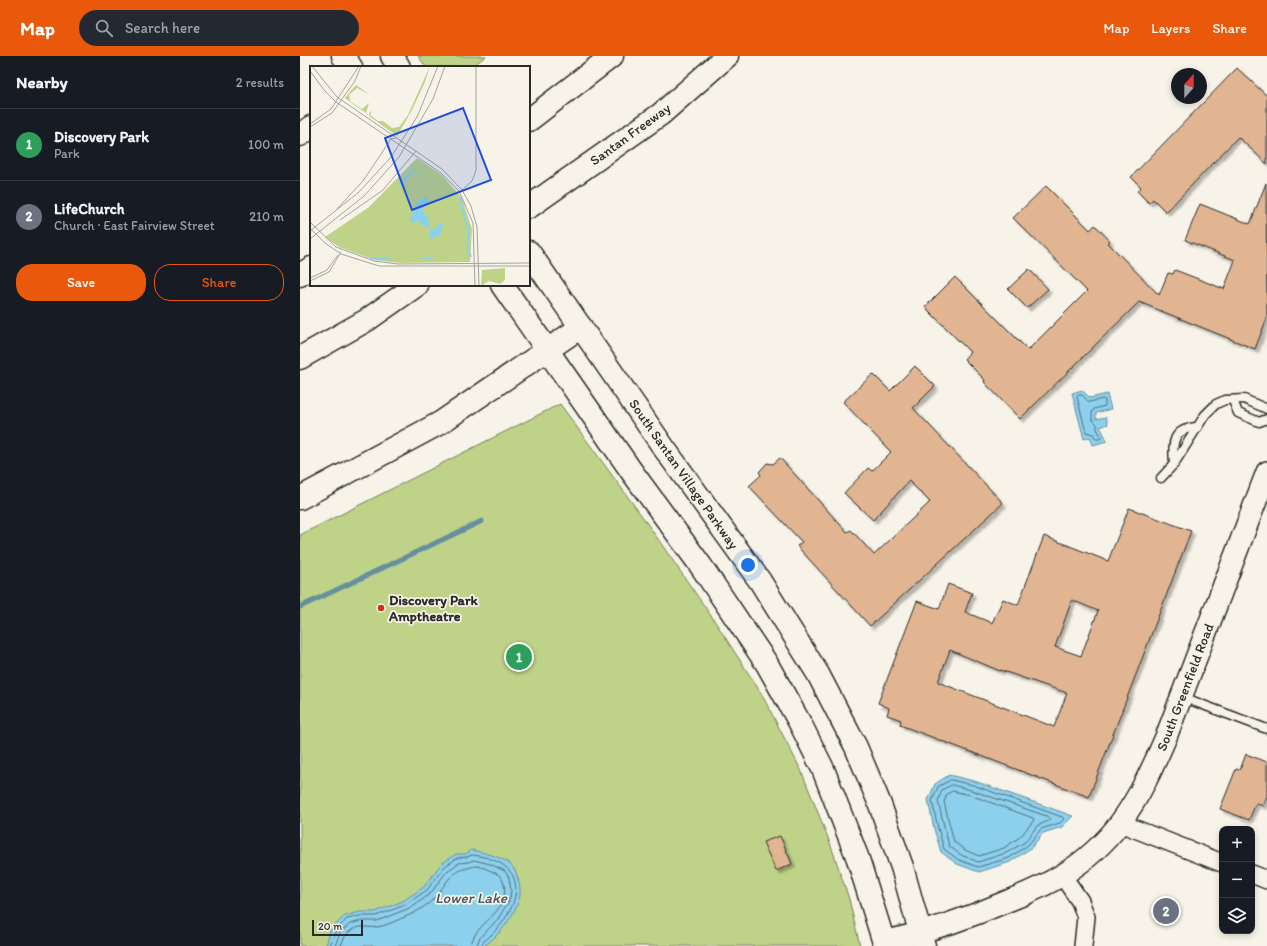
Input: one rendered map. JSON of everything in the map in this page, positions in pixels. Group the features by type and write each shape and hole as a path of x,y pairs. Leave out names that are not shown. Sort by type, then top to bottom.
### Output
{"main road":[{"path":"344,56 350,66"},
{"path":"392,56 398,66"},
{"path":"530,119 612,56"},
{"name":"Santan Freeway","path":"530,206 661,114 727,56"},
{"path":"300,135 310,128"},
{"name":"South Santan Village Parkway","path":"530,253 664,448 760,581 818,674 856,748 879,802 902,866 923,940"},
{"path":"300,275 310,269"},
{"path":"300,358 367,320 417,286"},
{"path":"503,286 547,351 701,566 771,670 823,769 858,859 884,944"},
{"path":"300,498 440,423 581,328"}],"street":[{"name":"South Greenfield Road","path":"884,944 923,940 1062,876 1083,860 1120,824 1150,773 1181,697 1267,472"},
{"path":"1120,824 1219,861"},
{"path":"1255,875 1267,880"},
{"path":"1062,876 1080,900 1086,917 1083,946"}],"lane":[{"path":"1161,478 1174,464 1197,427 1216,404 1226,400 1244,398 1267,409"},
{"path":"1233,400 1238,413 1259,422 1267,419"},
{"path":"1174,464 1172,446 1179,433 1186,428 1197,427"},
{"path":"1181,697 1267,729"}],"green space":[{"path":"418,56 486,56 472,66 425,66"},
{"path":"560,404 644,519 714,620 761,693 801,770 830,843 849,899 860,946 300,946 300,535"}],"water":[{"path":"1082,390 1090,398 1107,394 1111,409 1096,413 1096,419 1106,417 1108,424 1100,427 1107,441 1093,445 1090,437 1084,439 1072,393"},
{"path":"949,775 974,781 1073,816 1062,827 1043,833 1031,848 1010,862 979,872 957,864 941,852 934,829 928,800 935,784"},
{"name":"Lower Lake","path":"471,850 492,855 507,862 515,871 520,887 519,900 510,919 500,932 484,946 326,946 330,931 345,916 360,912 375,912 403,901 424,887 441,864 456,854 466,854"}],"building":[{"path":"1237,68 1267,96 1267,164 1238,137 1166,212 1153,199 1149,203 1137,191 1141,187 1131,177 1202,104 1207,104 1207,99"},
{"path":"1266,183 1267,318 1255,349 1139,302 1020,419 964,359 970,352 925,307 955,277 1028,350 1087,291 1013,218 1046,186 1090,230 1095,225 1110,241 1108,243 1159,295 1168,273 1173,274 1175,270 1224,289 1235,260 1185,240 1200,204 1250,224"},
{"path":"1029,269 1048,289 1027,308 1008,289"},
{"path":"915,366 935,386 913,408 1003,503 870,626 797,546 802,542 749,486 761,475 759,472 767,463 773,464 780,458 847,532 851,530 874,555 930,502 909,481 873,520 844,493 868,468 872,471 891,452 843,402 873,374 890,391"},
{"path":"1129,508 1191,531 1089,797 900,725 901,720 887,715 889,708 878,703 917,601 939,609 948,584 972,593 965,612 992,623 1003,599 1018,605 1044,536 1108,561","holes":["1072,600 1098,611 1081,656 1055,647","950,650 1000,671 1067,693 1054,727 938,682"]},
{"path":"1246,754 1267,762 1267,796 1263,806 1256,803 1249,820 1220,809 1236,769 1240,770"},
{"path":"780,836 792,864 776,871 763,842"}],"waterway":[{"path":"300,607 482,521"}],"place":[{"name":"Discovery Park Amptheatre","path":"381,608"},
{"name":"Discovery Park","path":"519,657"},
{"name":"LifeChurch","path":"1166,911"}]}
